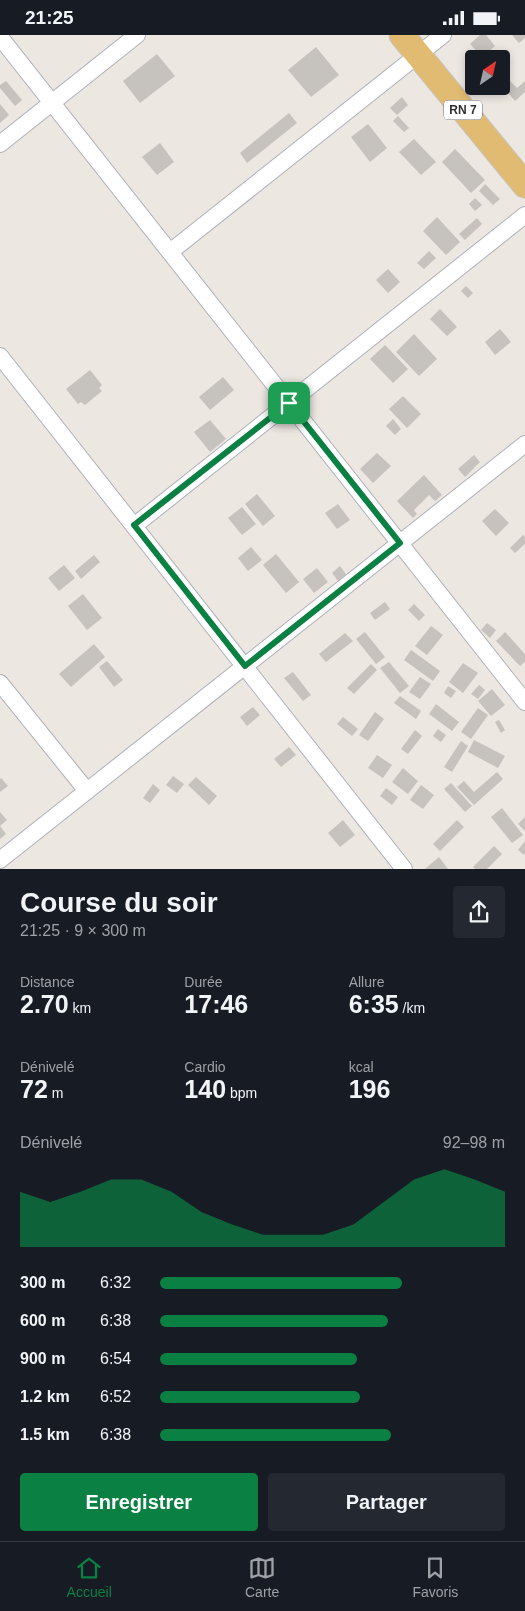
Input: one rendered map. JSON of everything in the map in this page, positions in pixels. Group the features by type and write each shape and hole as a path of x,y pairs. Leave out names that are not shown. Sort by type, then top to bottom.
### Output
{"main road":[{"name":"RN 7","path":"402,35 525,185"}],"street":[{"path":"0,145 137,35"},
{"path":"170,252 443,35"},
{"path":"0,37 525,702"},
{"path":"134,525 525,215"},
{"path":"0,356 404,869"},
{"path":"0,861 400,543 522,452"},
{"path":"0,683 87,791"}],"building":[{"path":"480,35 486,35 495,46 490,50 476,50 470,44"},
{"path":"512,35 525,35 525,38 519,43"},
{"path":"316,47 339,75 311,97 288,70"},
{"path":"157,54 175,76 140,103 123,81"},
{"path":"6,81 22,100 15,106 0,88 0,85"},
{"path":"510,81 517,88 525,81 525,92 515,101 510,95"},
{"path":"402,97 408,105 397,115 390,108"},
{"path":"0,104 9,115 0,123"},
{"path":"289,113 297,123 247,163 240,153"},
{"path":"398,116 409,128 404,132 393,121"},
{"path":"368,124 387,148 370,162 351,137"},
{"path":"414,139 436,162 421,175 399,152"},
{"path":"160,143 174,162 157,175 142,157"},
{"path":"455,149 485,180 471,193 442,162"},
{"path":"485,184 500,199 493,205 479,191"},
{"path":"475,198 482,205 475,211 469,204"},
{"path":"437,217 460,242 446,255 423,231"},
{"path":"477,218 482,224 465,240 459,234"},
{"path":"429,251 436,258 424,269 417,263"},
{"path":"388,269 400,282 388,293 376,280"},
{"path":"466,286 473,293 468,298 461,291"},
{"path":"440,309 457,327 447,336 430,319"},
{"path":"500,329 511,342 495,355 485,342"},
{"path":"414,334 437,359 419,376 396,352"},
{"path":"385,345 408,369 393,383 370,359"},
{"path":"90,370 102,385 99,388 102,391 85,405 81,402 78,404 66,389"},
{"path":"223,377 234,390 210,410 199,397"},
{"path":"403,396 421,414 407,428 389,409"},
{"path":"393,419 401,429 395,435 386,426"},
{"path":"210,420 226,439 210,452 194,432"},
{"path":"377,453 391,466 373,483 360,469"},
{"path":"474,455 480,462 465,477 458,469"},
{"path":"424,475 442,495 435,501 429,495 414,510 417,514 413,518 397,501"},
{"path":"257,494 275,516 263,526 245,504"},
{"path":"338,504 350,520 337,529 325,513"},
{"path":"242,507 256,524 242,535 228,518"},
{"path":"495,509 509,523 496,536 482,521"},
{"path":"523,535 525,537 525,544 515,553 510,548"},
{"path":"251,547 262,560 248,571 238,558"},
{"path":"276,554 299,582 286,593 263,565"},
{"path":"94,555 100,562 81,579 75,571"},
{"path":"64,565 75,578 59,591 48,578"},
{"path":"340,566 346,574 338,581 332,573"},
{"path":"317,568 328,582 314,593 303,579"},
{"path":"83,594 102,618 87,630 68,606"},
{"path":"385,602 390,609 375,620 370,613"},
{"path":"414,604 425,615 419,621 408,610"},
{"path":"487,623 496,630 490,638 481,630"},
{"path":"431,626 443,635 427,655 415,646"},
{"path":"365,632 385,657 376,664 356,639"},
{"path":"505,632 525,654 525,662 520,666 496,641"},
{"path":"345,633 353,641 326,662 319,654"},
{"path":"94,644 105,657 71,687 59,674"},
{"path":"411,650 440,671 433,681 404,660"},
{"path":"107,661 123,680 114,687 99,667"},
{"path":"389,662 409,686 400,693 380,668"},
{"path":"463,663 478,673 463,693 449,682"},
{"path":"371,664 377,670 354,694 347,688"},
{"path":"293,672 311,695 303,701 284,678"},
{"path":"420,677 431,684 420,699 409,692"},
{"path":"479,685 485,690 478,699 471,694"},
{"path":"448,686 456,691 451,698 444,693"},
{"path":"492,689 505,705 491,716 478,701"},
{"path":"400,696 421,711 416,719 394,703"},
{"path":"436,704 459,722 452,731 429,714"},
{"path":"253,707 260,715 247,726 240,717"},
{"path":"478,708 488,715 471,739 461,732"},
{"path":"375,712 384,719 368,741 359,735"},
{"path":"343,717 358,729 352,736 337,724"},
{"path":"499,720 505,730 501,733 495,722"},
{"path":"438,729 446,735 441,742 433,736"},
{"path":"415,730 422,736 408,754 401,749"},
{"path":"474,740 505,756 498,768 468,752"},
{"path":"461,741 468,746 452,772 444,767"},
{"path":"289,747 296,755 281,767 274,759"},
{"path":"377,755 392,765 383,778 368,768"},
{"path":"403,768 418,781 408,794 392,782"},
{"path":"497,772 503,779 474,805 457,787 464,781 474,792"},
{"path":"173,776 184,784 177,793 166,785"},
{"path":"196,777 217,796 209,805 188,785"},
{"path":"0,779 8,786 0,792"},
{"path":"451,783 472,806 465,812 444,789"},
{"path":"153,784 160,790 150,803 143,798"},
{"path":"421,785 434,795 423,809 410,800"},
{"path":"386,788 398,797 392,805 380,796"},
{"path":"502,808 523,835 512,843 491,817"},
{"path":"0,812 7,820 0,826"},
{"path":"525,817 525,831 518,824"},
{"path":"343,820 355,835 340,847 328,833"},
{"path":"457,820 464,827 440,851 433,844"},
{"path":"0,826 6,834 0,839"},
{"path":"525,841 525,853 524,855 518,850"},
{"path":"494,846 502,854 487,869 475,869 473,867"},
{"path":"439,857 448,869 425,869"}],"route":[{"path":"289,403 400,543 245,666 134,525 289,403"}]}
